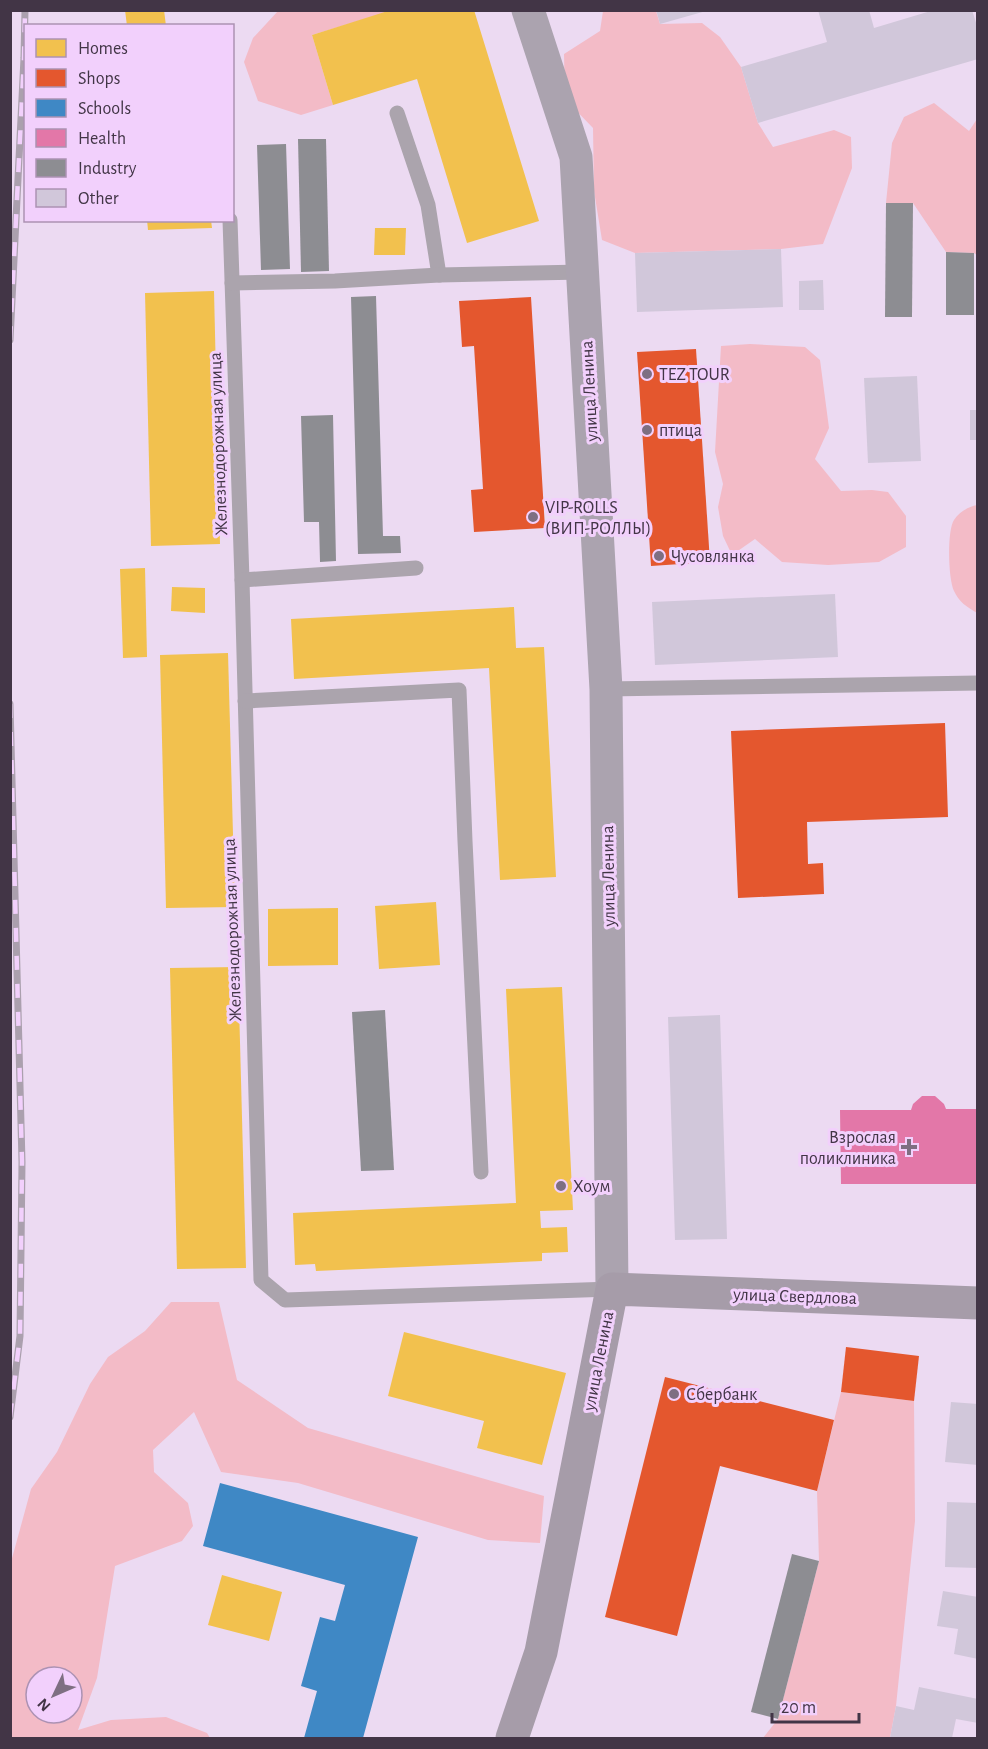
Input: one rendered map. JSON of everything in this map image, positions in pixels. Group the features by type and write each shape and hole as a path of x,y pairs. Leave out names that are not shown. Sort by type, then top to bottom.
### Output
{"main road":[{"name":"улица Ленина","path":"512,1738 542,1652 612,1289 606,689 576,158 528,10"},
{"name":"улица Свердлова","path":"612,1289 978,1303"}],"lane":[{"path":"397,112 428,205 439,275"},
{"name":"Железнодорожная улица","path":"230,222 261,1280 285,1300 612,1289"},
{"path":"232,283 583,272"},
{"path":"242,580 416,568"},
{"path":"606,689 978,683"},
{"path":"245,701 459,690 481,1172"}],"shaded area":[{"path":"278,11 391,11 312,35 333,105 301,115 258,101 244,62 253,38"},
{"path":"603,11 656,11 660,24 702,23 720,37 741,67 758,123 773,147 834,130 851,137 852,168 823,244 781,249 635,253 602,240 594,191 593,128 565,99 564,54 600,31"},
{"path":"934,103 969,131 977,119 977,255 946,252 913,203 886,203 892,143 904,117"},
{"path":"750,344 805,347 820,360 829,428 815,459 841,491 888,492 906,516 906,547 879,562 828,565 782,562 755,539 732,555 723,536 718,507 723,484 715,452 721,346"},
{"path":"978,505 977,613 961,601 954,591 950,576 949,555 950,534 954,520 964,510"},
{"path":"171,1302 219,1302 237,1380 308,1428 544,1496 540,1543 488,1540 298,1483 221,1472 194,1412 153,1450 154,1472 188,1503 193,1526 182,1541 115,1566 97,1678 84,1714 84,1665 24,1665 24,1725 80,1725 78,1730 111,1720 166,1717 207,1733 210,1738 11,1738 11,1562 31,1489 57,1452 90,1384 108,1357 145,1331"},
{"path":"841,1392 914,1401 915,1521 896,1706 890,1738 763,1738 778,1719 819,1561 817,1491"}],"building: Homes":[{"path":"125,10 164,10 166,24 127,24"},
{"path":"391,10 474,10 539,221 467,243 417,79 333,105 312,35"},
{"path":"147,222 211,222 212,228 148,230"},
{"path":"375,228 406,228 405,255 374,255"},
{"path":"214,291 220,544 151,546 145,293"},
{"path":"145,568 147,657 123,658 120,569"},
{"path":"172,587 205,588 205,613 171,611"},
{"path":"514,607 516,648 544,647 556,877 500,880 489,668 294,679 291,619"},
{"path":"228,653 235,907 166,908 160,655"},
{"path":"436,902 440,965 379,969 375,906"},
{"path":"338,908 338,965 268,966 268,909"},
{"path":"238,967 246,1268 177,1269 170,968"},
{"path":"562,987 573,1210 540,1211 541,1228 567,1227 568,1252 542,1253 542,1261 316,1271 315,1264 295,1265 293,1213 516,1203 506,989"},
{"path":"404,1332 566,1373 542,1465 477,1448 484,1421 388,1396"},
{"path":"222,1575 282,1592 269,1641 208,1625"}],"building: Shops":[{"path":"531,297 545,528 474,532 471,490 483,489 474,346 462,347 459,301"},
{"path":"696,349 710,562 651,566 637,352"},
{"path":"945,723 948,817 807,822 808,864 823,863 824,894 738,898 731,731"},
{"path":"846,1347 919,1356 914,1401 841,1392"},
{"path":"665,1377 834,1420 817,1491 720,1466 677,1636 605,1617"}],"building: Schools":[{"path":"220,1483 418,1537 363,1738 304,1738 317,1691 301,1686 320,1617 335,1621 345,1585 203,1546"}],"building: Health":[{"name":"Взрослая поликлиника","path":"922,1096 935,1096 946,1109 978,1109 978,1184 841,1184 840,1110 911,1110 913,1104"}],"building: Industry":[{"path":"298,139 326,139 329,271 301,272"},
{"path":"286,144 290,269 261,270 257,145"},
{"path":"886,203 913,203 912,317 885,317"},
{"path":"946,252 974,253 974,315 946,315"},
{"path":"376,296 383,536 400,536 401,553 358,554 351,297"},
{"path":"333,415 336,561 320,562 319,522 304,522 301,416"},
{"path":"385,1010 394,1170 361,1171 352,1012"},
{"path":"792,1554 819,1561 778,1719 751,1712"}],"building: Other":[{"path":"656,10 705,10 706,11 660,24"},
{"path":"818,10 869,10 874,28 934,10 972,10 978,29 978,59 758,123 741,67 827,42"},
{"path":"781,249 783,307 637,312 635,253"},
{"path":"823,280 824,310 799,310 799,281"},
{"path":"917,376 921,461 868,463 864,378"},
{"path":"970,410 978,410 978,440 970,440"},
{"path":"835,594 838,657 655,665 652,602"},
{"path":"720,1015 727,1239 675,1240 668,1017"},
{"path":"951,1402 978,1404 978,1465 945,1462"},
{"path":"947,1502 978,1503 978,1568 945,1567"},
{"path":"943,1591 978,1597 978,1659 954,1654 958,1629 937,1626"},
{"path":"919,1687 978,1699 978,1723 956,1719 952,1738 890,1738 896,1706 914,1710"}],"railway":[{"path":"25,10 25,24"},
{"path":"10,340 24,58"},
{"path":"10,704 22,1162 20,1336 10,1417"}],"place":[{"name":"TEZ TOUR","path":"647,374"},
{"name":"птица","path":"647,430"},
{"name":"VIP-ROLLS (ВИП-РОЛЛЫ)","path":"533,517"},
{"name":"Чусовлянка","path":"659,556"},
{"name":"Взрослая поликлиника","path":"909,1147"},
{"name":"Хоум","path":"561,1186"},
{"name":"Сбербанк","path":"674,1394"}]}
